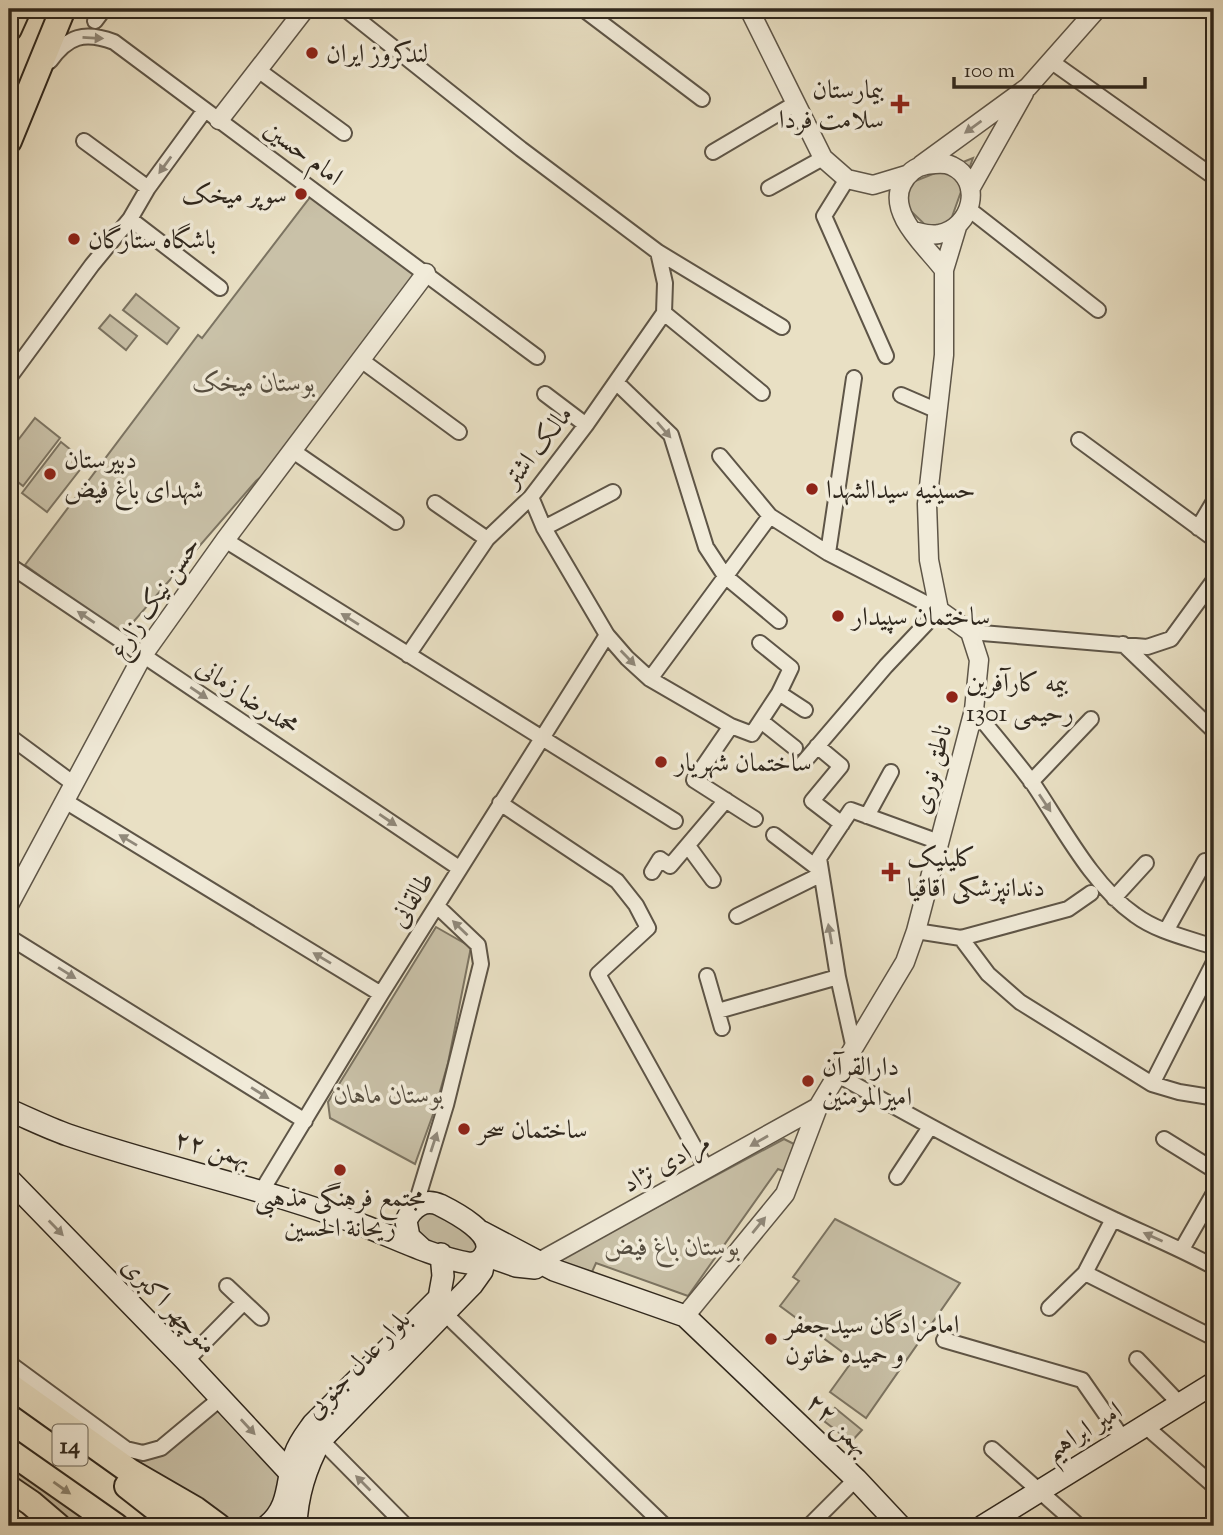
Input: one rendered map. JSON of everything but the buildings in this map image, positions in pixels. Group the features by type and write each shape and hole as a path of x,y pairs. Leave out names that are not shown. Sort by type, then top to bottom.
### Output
{"highway":[{"path":"9,29 18,9"},
{"path":"9,141 63,9"},
{"path":"9,1385 131,1481 195,1510 218,1526"},
{"name":"14","path":"9,1401 131,1481 178,1526"},
{"name":"14","path":"9,1451 116,1526"},
{"path":"9,1488 58,1526"},
{"path":"9,1497 36,1526"}],"main road":[{"name":"۲۲ بهمن","path":"9,1110 66,1134"},
{"name":"۲۲ بهمن","path":"9,1122 66,1134 261,1192 344,1218 469,1263 485,1255 516,1266 547,1266"},
{"name":"منوچهر اکبری","path":"9,1179 220,1398 298,1472"},
{"name":"۲۲ بهمن","path":"344,1218 380,1220 430,1202 438,1204 482,1232 547,1266 685,1316 856,1479 900,1526"},
{"path":"412,1210 406,1221 409,1237 431,1251"},
{"path":"482,1232 488,1243 485,1255"},
{"name":"بلوار عدل جنوبی","path":"267,1526 279,1516 298,1472 321,1440 439,1309 442,1285 431,1251"},
{"name":"بلوار عدل جنوبی","path":"296,1526 296,1451 313,1424 439,1309 479,1277 485,1255"},
{"name":"امیر ابراهیم","path":"983,1526 1214,1383"},
{"path":"131,1481 210,1526"}],"street":[{"path":"95,21 104,9"},
{"path":"9,378 92,265 130,219 148,188 212,115 258,70 304,9"},
{"path":"345,9 521,149 658,252 782,327"},
{"path":"583,9 702,99"},
{"path":"750,9 823,158 846,179 873,185 937,163 952,166 962,175 970,189"},
{"path":"957,227 930,235 907,224 898,203 900,188 912,171 1028,87 1052,62 1092,11"},
{"name":"امام حسین","path":"37,69 49,62 62,44 79,37 104,38 114,42 537,357"},
{"path":"1052,62 1214,177"},
{"path":"258,70 344,132"},
{"path":"939,610 929,560 927,504 944,355 944,270 957,227 970,210 970,189 1028,87"},
{"path":"713,152 796,103"},
{"path":"84,141 148,188"},
{"path":"769,188 823,158"},
{"path":"846,179 824,216 886,356"},
{"path":"873,185 944,270"},
{"path":"970,210 1098,310"},
{"path":"130,219 220,288"},
{"path":"658,252 665,283 664,313 762,393"},
{"name":"حسن نیک زارع","path":"9,905 143,655 225,540 426,273"},
{"name":"مالک اشتر","path":"408,655 487,539 531,497 586,425 664,313"},
{"path":"361,360 459,432"},
{"path":"828,553 853,378"},
{"path":"616,382 671,435 706,547 725,576 779,621"},
{"path":"545,394 586,425"},
{"path":"901,395 939,411"},
{"path":"1079,440 1214,539"},
{"path":"293,452 396,522"},
{"path":"720,456 770,516 828,553 939,610 970,632 1147,647 1171,639 1214,580"},
{"path":"544,528 613,492"},
{"path":"531,497 544,528 607,635 650,680 731,726 752,734 779,693 791,668 760,643"},
{"path":"1198,528 1214,501"},
{"path":"435,503 487,539"},
{"path":"650,680 770,516"},
{"path":"225,540 675,821"},
{"name":"محمدرضا زمانی","path":"9,565 459,868"},
{"path":"803,763 886,666 939,610"},
{"name":"ناطق نوری","path":"685,1316 785,1194 818,1107 905,962 916,931 974,710 979,660 970,632"},
{"name":"طالقانی","path":"261,1192 459,868 607,635"},
{"path":"1123,644 1214,731"},
{"path":"779,693 805,710"},
{"path":"974,710 1031,782 1114,898 1136,916 1166,931 1214,947"},
{"path":"1031,782 1091,719"},
{"path":"761,721 795,748"},
{"path":"731,726 694,780 755,819"},
{"path":"9,736 74,783"},
{"path":"817,746 841,766 812,801 842,824"},
{"path":"867,816 891,772"},
{"path":"652,872 660,859 670,866 726,800"},
{"path":"65,801 381,994"},
{"path":"500,803 617,881 636,905 648,928 598,974 707,1170"},
{"path":"737,916 820,868 851,810 939,842"},
{"path":"774,835 820,868 838,977 854,1049"},
{"path":"688,846 713,880"},
{"path":"1166,931 1205,861 1214,864"},
{"path":"1114,898 1146,863"},
{"path":"916,931 961,938 1068,909 1091,893"},
{"path":"412,1210 446,1105 481,964 478,945 437,906"},
{"path":"9,937 305,1121"},
{"path":"961,938 988,975 1020,1002 1152,1084 1210,1097"},
{"path":"1152,1084 1214,962"},
{"path":"707,976 722,1028"},
{"path":"718,1011 838,977"},
{"path":"838,1075 930,1127 1214,1267"},
{"name":"مرادی نژاد","path":"547,1266 818,1107"},
{"path":"897,1177 930,1127"},
{"path":"1164,1139 1214,1170"},
{"path":"1182,1249 1214,1193"},
{"path":"1049,1308 1085,1273 1113,1219"},
{"path":"1085,1273 1214,1338"},
{"path":"227,1286 261,1318"},
{"path":"186,1361 244,1302"},
{"path":"439,1309 665,1526"},
{"path":"944,1340 1082,1380 1123,1439"},
{"path":"1137,1359 1179,1403"},
{"path":"9,1363 125,1449 143,1453 161,1448 220,1398"},
{"path":"1144,1425 1214,1486"},
{"path":"321,1440 406,1526"},
{"path":"992,1449 1079,1526"},
{"path":"809,1526 856,1479"}],"green space":[{"path":"973,158 943,242 890,191"},
{"name":"بوستان میخک","path":"311,196 416,275 273,467 256,481 122,635 25,565 198,335 202,338"},
{"path":"136,294 179,328 167,344 123,310"},
{"path":"110,315 137,336 126,350 99,328"},
{"path":"35,418 60,438 23,486 9,475 9,452"},
{"path":"61,442 86,462 47,512 22,493"},
{"name":"بوستان ماهان","path":"436,927 471,947 448,1063 415,1164 330,1118 328,1102"},
{"name":"بوستان باغ فیض","path":"784,1139 800,1147 788,1173 778,1169 688,1296 596,1263 592,1272 556,1261"},
{"path":"427,1209 476,1234 480,1247 469,1255 422,1240 415,1235 414,1219"},
{"path":"835,1219 960,1283 866,1418 830,1392 853,1360 780,1306 799,1281 793,1277"},
{"path":"9,1369 150,1456 219,1408 280,1471 283,1492 259,1526 225,1526 9,1375"},
{"path":"835,1408 862,1430 851,1442 824,1421"},
{"path":"9,1465 94,1526 70,1526 9,1477"}],"place":[{"name":"لندکروز ایران","path":"312,53"},
{"name":"بیمارستان سلامت فردا","path":"900,104"},
{"name":"سوپر میخک","path":"301,194"},
{"name":"باشگاه ستارگان","path":"74,239"},
{"name":"دبیرستان شهدای باغ فیض","path":"50,474"},
{"name":"حسینیه سیدالشهدا","path":"812,489"},
{"name":"ساختمان سپیدار","path":"838,616"},
{"name":"بیمه کارآفرین 1301 رحیمی","path":"952,697"},
{"name":"ساختمان شهریار","path":"661,762"},
{"name":"کلینیک دندانپزشکی اقاقیا","path":"891,872"},
{"name":"دارالقرآن امیرالمومنین","path":"808,1081"},
{"name":"ساختمان سحر","path":"464,1129"},
{"name":"مجتمع فرهنگی مذهبی ریحانة الحسین","path":"340,1170"},
{"name":"امامزادگان سیدجعفر و حمیده خاتون","path":"771,1339"}]}
